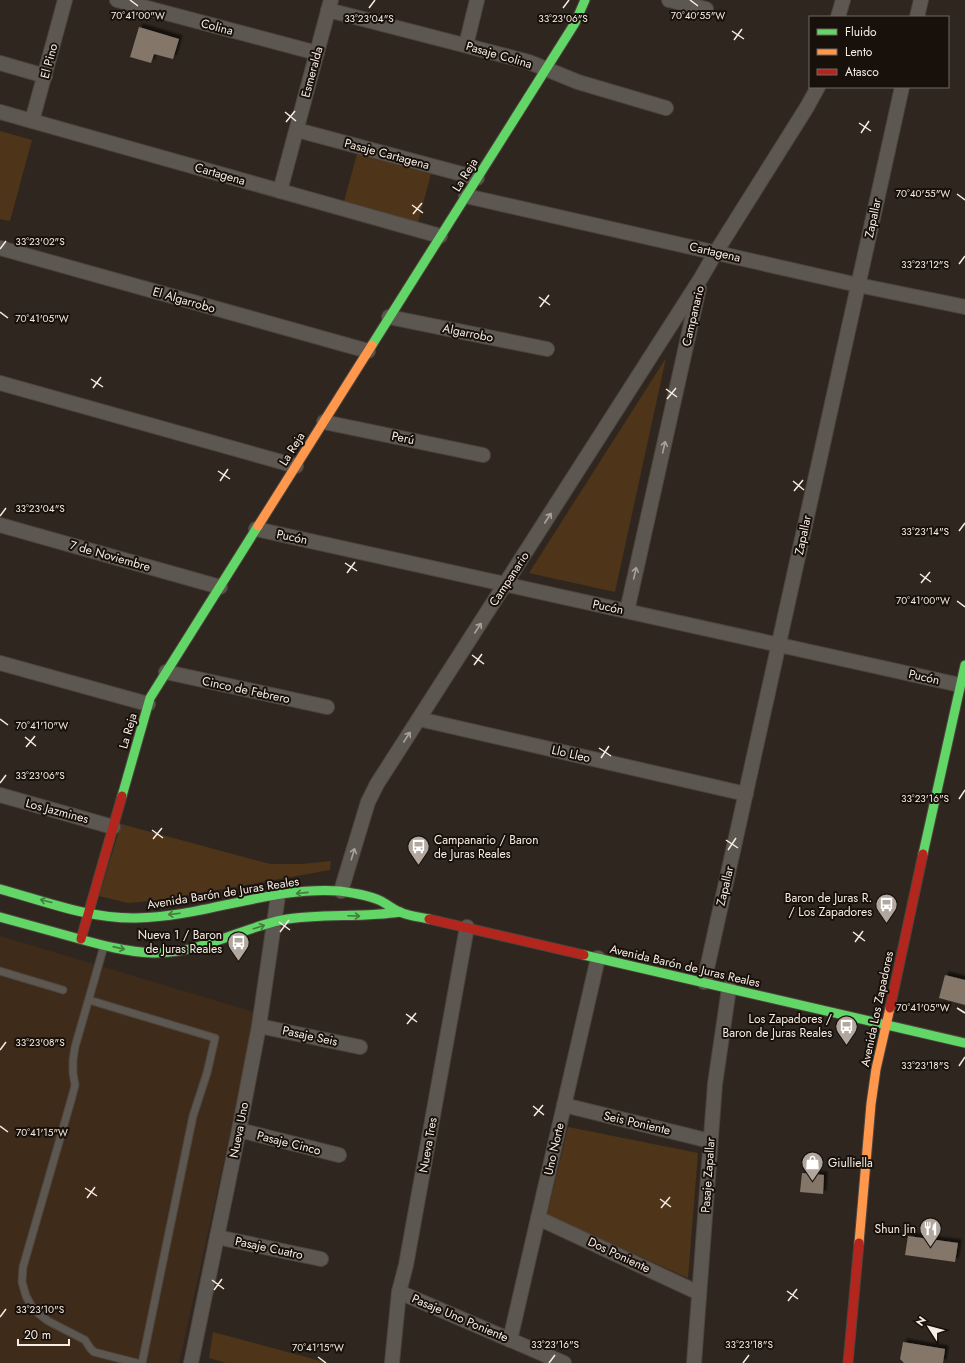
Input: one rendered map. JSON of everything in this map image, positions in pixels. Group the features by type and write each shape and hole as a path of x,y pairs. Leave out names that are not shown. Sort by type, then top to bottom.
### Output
{"street":[{"name":"El Pino","path":"32,121 65,0"},
{"name":"Colina","path":"117,0 317,53"},
{"path":"466,45 477,0"},
{"name":"La Reja","path":"81,939 148,704 166,672 575,23 585,0"},
{"path":"669,0 706,9"},
{"path":"838,16 843,0"},
{"path":"917,16 921,0"},
{"name":"Esmeralda","path":"280,191 330,5"},
{"name":"Pasaje Colina","path":"330,5 529,62 578,82 666,108"},
{"path":"0,64 45,76"},
{"name":"Campanario","path":"341,891 365,812 373,792 701,278 808,107 818,88"},
{"name":"Zapallar","path":"704,982 902,88"},
{"name":"Cartagena","path":"0,112 440,236"},
{"name":"Pasaje Cartagena","path":"296,130 477,178"},
{"name":"Cartagena","path":"466,196 858,285 965,307"},
{"name":"El Algarrobo","path":"0,248 368,351"},
{"name":"Campanario","path":"627,612 701,278"},
{"name":"Algarrobo","path":"389,318 547,348"},
{"path":"0,383 296,466"},
{"name":"Perú","path":"324,422 483,455"},
{"name":"7 de Noviembre","path":"0,525 220,586"},
{"name":"Pucón","path":"256,529 960,685"},
{"path":"0,663 148,704"},
{"name":"Avenida Los Zapadores","path":"848,1363 871,1104 876,1069 965,665"},
{"name":"Cinco de Febrero","path":"166,672 327,707"},
{"name":"Llo Lleo","path":"419,719 746,794"},
{"name":"Los Jazmines","path":"0,795 114,827"},
{"name":"Avenida Barón de Juras Reales","path":"0,888 89,913 134,918 189,912 278,896 321,891 341,891 370,896 400,912 965,1043"},
{"name":"Nueva Uno","path":"191,1363 259,1026 278,896"},
{"name":"Avenida Barón de Juras Reales","path":"0,917 128,951 155,953 182,951 293,918 314,916 370,916 400,912"},
{"name":"Nueva Tres","path":"392,1363 400,1292 467,927"},
{"name":"Uno Norte","path":"510,1340 598,958"},
{"name":"Pasaje Zapallar","path":"694,1363 715,1084 729,988"},
{"name":"Pasaje Seis","path":"259,1026 360,1047"},
{"name":"Seis Poniente","path":"564,1105 710,1141"},
{"name":"Pasaje Cinco","path":"239,1130 340,1155"},
{"name":"Dos Poniente","path":"538,1218 700,1292"},
{"name":"Pasaje Cuatro","path":"217,1237 321,1259"},
{"name":"Pasaje Uno Poniente","path":"400,1292 564,1363"}],"lane":[{"path":"104,945 75,1047 73,1060 75,1085 23,1266 22,1282 26,1296 34,1309 48,1321 86,1340 94,1352 137,1363"},
{"path":"0,971 63,990"},
{"path":"89,1000 215,1038 207,1073 192,1116 142,1363"}],"shaded area":[{"path":"0,131 32,140 10,221 0,219"},
{"path":"357,154 431,174 417,226 343,205"},
{"path":"666,358 615,592 529,573"},
{"path":"121,824 270,864 302,864 331,861 330,870 161,900 128,903 99,896"},
{"path":"0,936 257,1013 179,1363 0,1363"},
{"path":"568,1127 698,1153 688,1278 547,1215"},
{"path":"213,1332 328,1363 226,1363 209,1358"}],"building":[{"path":"139,27 179,39 173,59 154,54 151,63 130,57"},
{"path":"945,975 965,980 965,1005 939,998"},
{"name":"Giulliella","path":"802,1173 824,1175 823,1194 800,1192"},
{"name":"Shun Jin","path":"908,1236 958,1243 955,1262 905,1255"},
{"path":"903,1342 945,1349 943,1363 904,1363 900,1359"}],"traffic: fast":[{"path":"372,345 575,23 585,0"},
{"path":"122,796 150,698 258,526"},
{"path":"923,854 965,665"},
{"path":"0,889 50,904 102,916 119,918 136,918 187,913 289,893 340,891 372,897 403,913 429,919"},
{"path":"0,917 104,946 153,953 187,950 282,920 400,912"},
{"path":"584,955 965,1043"}],"traffic: slow":[{"path":"258,526 372,345"},
{"path":"859,1243 871,1104 876,1069 890,1008"}],"traffic: jam":[{"path":"81,939 122,796"},
{"path":"890,1008 923,854"},
{"path":"429,919 584,955"},
{"path":"848,1363 859,1243"}],"place":[{"name":"Campanario / Baron de Juras Reales","path":"418,866"},
{"name":"Baron de Juras R. / Los Zapadores","path":"887,924"},
{"name":"Nueva 1 / Baron de Juras Reales","path":"238,962"},
{"name":"Los Zapadores / Baron de Juras Reales","path":"847,1046"},
{"name":"Giulliella","path":"812,1182"},
{"name":"Shun Jin","path":"931,1248"}]}
